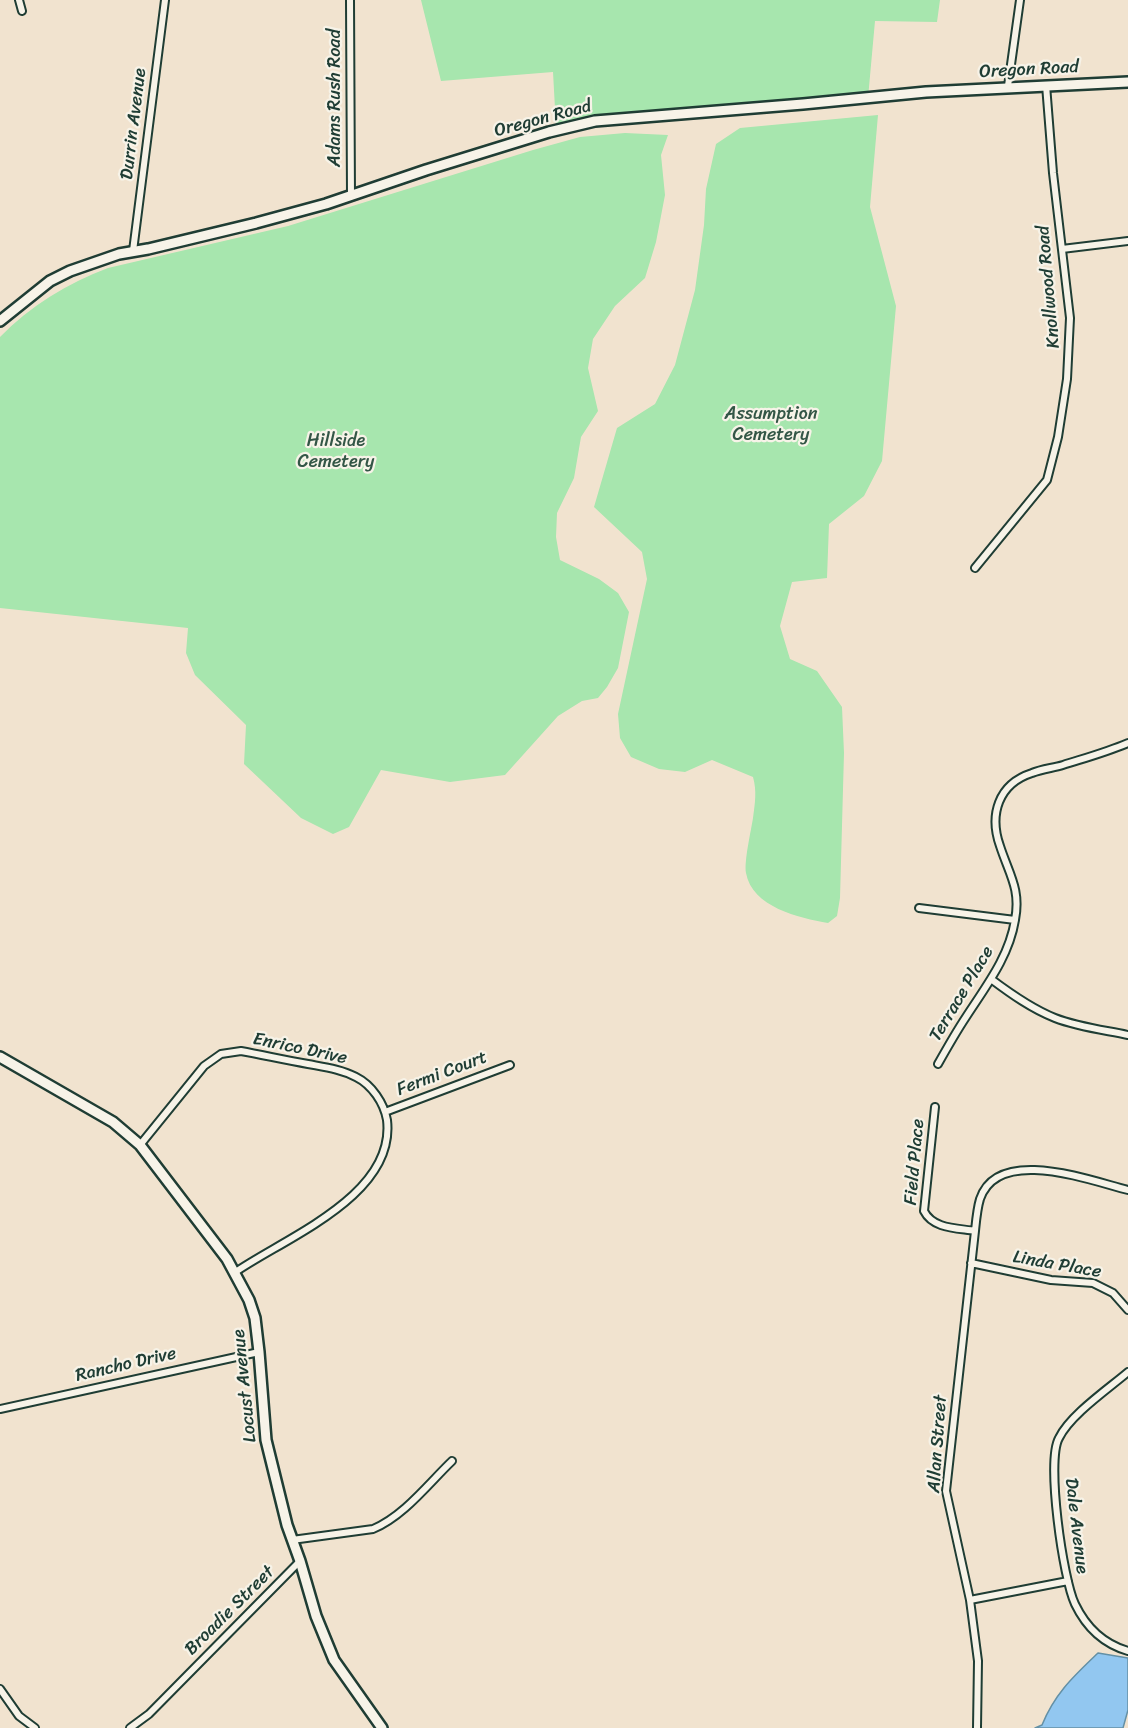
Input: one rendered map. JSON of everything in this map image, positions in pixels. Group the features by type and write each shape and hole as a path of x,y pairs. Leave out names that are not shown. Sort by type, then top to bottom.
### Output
{"street":[{"path":"19,0 22,11"},
{"name":"Durrin Avenue","path":"133,251 165,0"},
{"name":"Adams Rush Road","path":"350,0 351,196"},
{"path":"1008,86 1020,0"},
{"name":"Oregon Road","path":"0,321 50,281 100,260 256,223 351,196 549,132 595,121 1008,86 1128,82"},
{"name":"Knollwood Road","path":"975,568 1047,480 1058,437 1070,354 1070,318 1053,173 1046,84"},
{"path":"1062,249 1128,241"},
{"name":"Terrace Place","path":"938,1064 1006,951 1015,920 1018,901 1014,882 995,831 996,812 1000,801 1008,788 1030,773 1105,752 1128,743"},
{"path":"919,908 1015,920"},
{"path":"991,979 1024,1003 1055,1018 1128,1035"},
{"name":"Enrico Drive","path":"140,1145 204,1066 221,1054 229,1052 241,1051 348,1074 367,1083 376,1094 385,1112 387,1128 386,1140 375,1172 326,1218 257,1257 234,1273"},
{"name":"Locust Avenue","path":"0,1057 113,1122 140,1145 227,1259 249,1300 255,1318 266,1440 287,1526 316,1616 333,1660 382,1728"},
{"name":"Fermi Court","path":"385,1112 510,1065"},
{"name":"Field Place","path":"935,1107 924,1211 928,1219 934,1223 975,1231"},
{"name":"Allan Street","path":"977,1728 978,1661 970,1600 946,1491 980,1199 993,1181 1013,1171 1032,1169 1128,1190"},
{"name":"Linda Place","path":"971,1263 1052,1280 1093,1283 1113,1293 1128,1310"},
{"name":"Rancho Drive","path":"0,1409 259,1352"},
{"name":"Dale Avenue","path":"1128,1372 1070,1422 1058,1440 1054,1458 1055,1494 1068,1581 1076,1606 1094,1633 1105,1641 1128,1651"},
{"path":"292,1540 379,1527 400,1511 452,1461"},
{"name":"Broadie Street","path":"130,1728 149,1714 300,1561"},
{"path":"970,1600 1068,1581"},
{"path":"0,1689 19,1716 34,1728"}],"green space":[{"path":"421,0 940,0 937,22 875,21 868,98 556,127 553,72 441,81"},
{"name":"Assumption Cemetery","path":"878,115 870,207 896,306 882,461 864,496 829,524 827,578 792,582 780,626 790,659 817,671 842,707 844,753 840,898 837,916 828,923 778,909 757,894 750,885 746,868 755,802 753,777 712,760 685,772 659,769 631,757 620,738 618,714 647,579 642,552 594,507 617,428 655,404 675,365 695,290 704,225 706,189 716,144 740,128"},
{"name":"Hillside Cemetery","path":"625,133 668,135 661,155 665,195 656,242 645,278 615,306 593,339 588,368 598,411 581,437 574,478 557,513 556,537 560,560 599,579 618,593 629,612 618,668 607,687 598,698 582,701 558,716 505,775 450,782 381,770 349,827 333,834 301,818 244,764 246,725 195,675 186,653 188,628 0,608 0,337 24,315 64,288 108,268 288,226 580,137"}],"water":[{"path":"1098,1653 1128,1658 1128,1710 1123,1728 1035,1728 1042,1725 1053,1703 1066,1686"}]}
